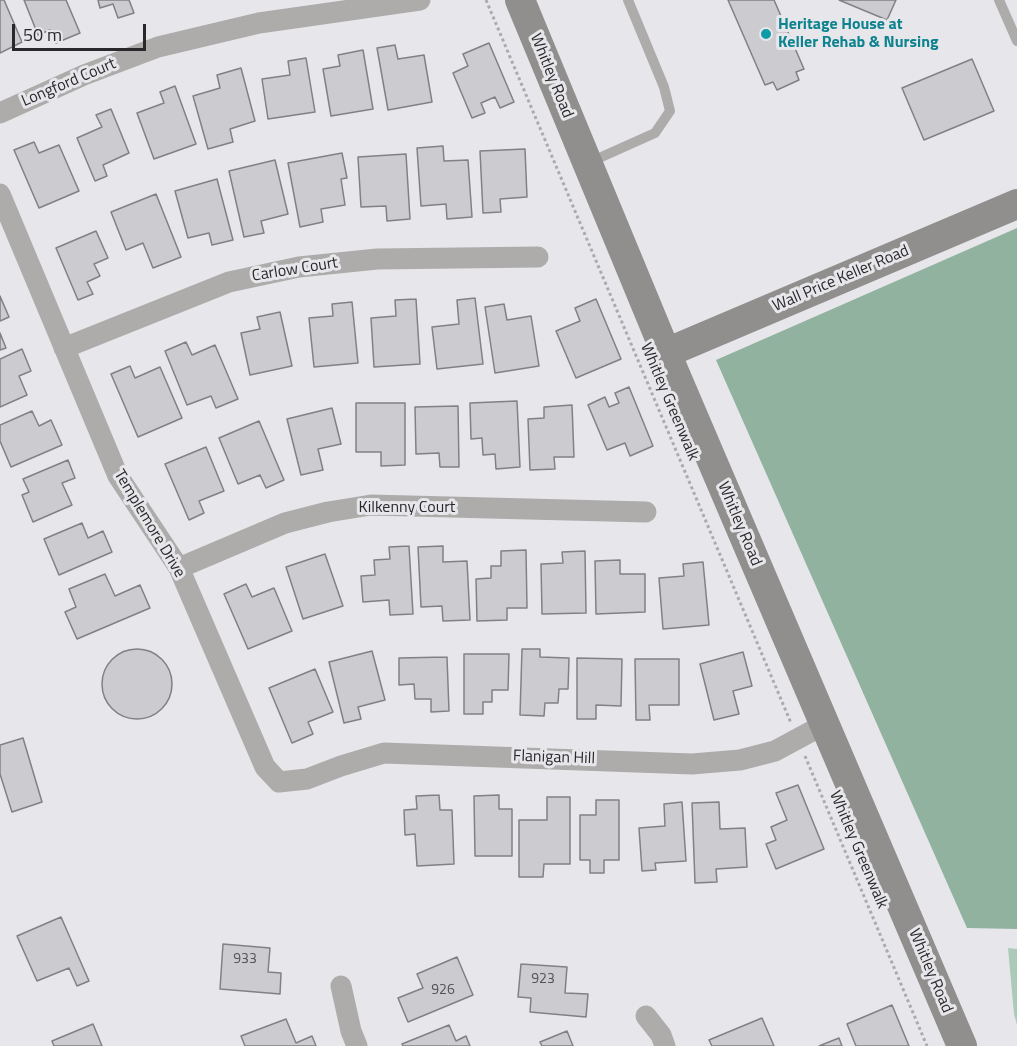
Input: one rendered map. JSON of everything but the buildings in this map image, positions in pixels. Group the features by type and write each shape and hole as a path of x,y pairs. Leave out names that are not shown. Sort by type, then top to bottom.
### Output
{"street":[{"name":"Longford Court","path":"0,112 84,75 158,47 259,23 420,0"},
{"name":"Whitley Road","path":"520,0 666,353 962,1046"},
{"name":"Templemore Drive","path":"0,194 118,476 179,568 265,767 279,783"},
{"name":"Wall Price Keller Road","path":"666,353 1017,204"},
{"name":"Carlow Court","path":"64,348 229,282 299,267 377,259 538,256"},
{"name":"Kilkenny Court","path":"179,568 285,523 328,512 371,505 646,512"},
{"name":"Flanigan Hill","path":"279,783 307,779 384,753 692,764 740,760 775,751 825,724"},
{"path":"341,986 351,1031 357,1046"},
{"path":"646,1016 653,1023 665,1046"}],"lane":[{"path":"587,163 655,134 670,111 664,87 628,0"},
{"path":"999,0 1017,41"}],"path":[{"name":"Whitley Greenwalk","path":"486,0 927,1046"}],"green space":[{"path":"1017,228 1017,929 967,928 716,360"},
{"path":"1008,948 1017,949 1017,1025 1014,1014"}],"place":[{"name":"Heritage House at Keller Rehab & Nursing","path":"766,34"}]}
